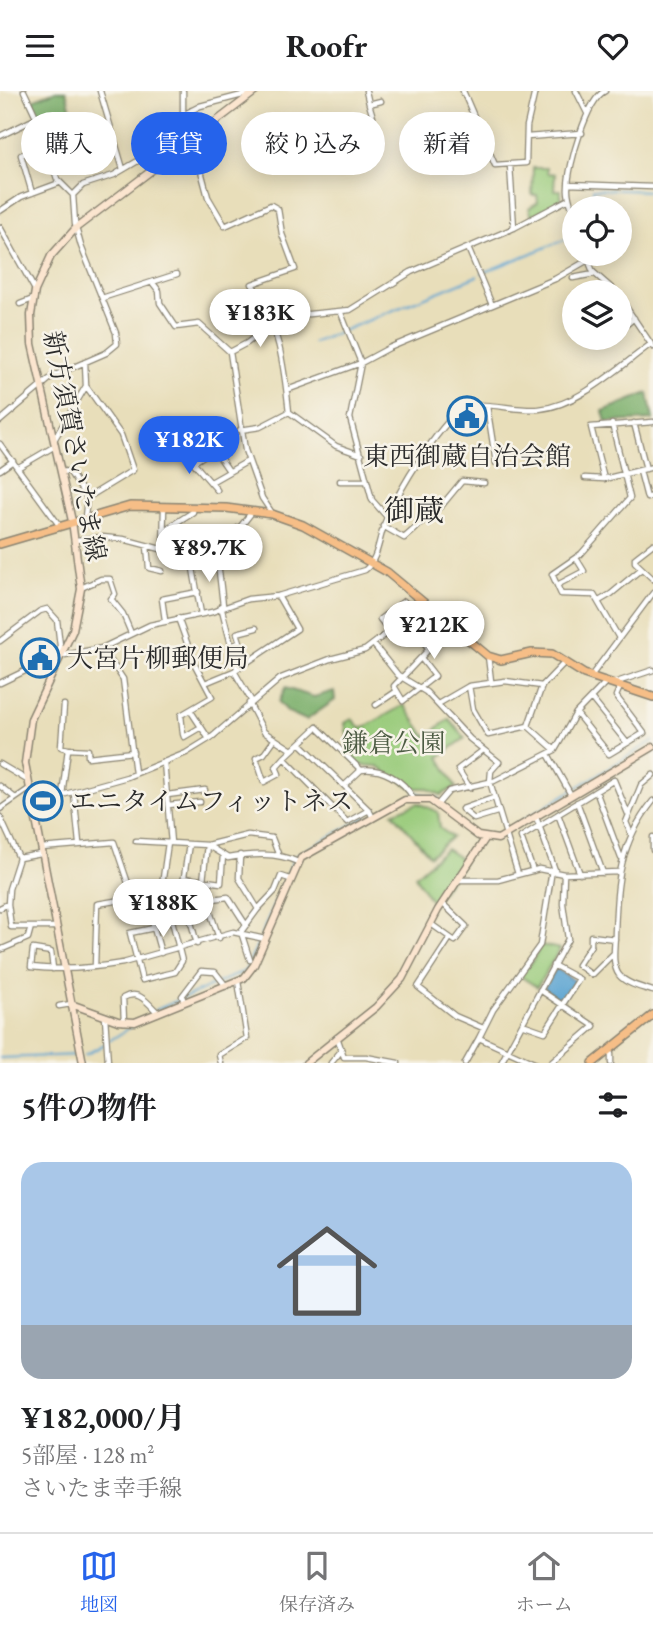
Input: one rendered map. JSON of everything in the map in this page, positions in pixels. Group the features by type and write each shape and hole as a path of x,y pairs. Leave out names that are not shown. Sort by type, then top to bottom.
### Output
{"main road":[{"name":"新方須賀さいたま線","path":"227,114 255,92"},
{"name":"新方須賀さいたま線","path":"83,1063 27,780 28,730 76,620 81,588 76,540 31,334 33,299 51,256 76,229 147,175"},
{"path":"0,544 130,506 163,504 253,510 272,514 303,525 394,577 424,605 488,656 501,660 546,653 590,676 653,697"},
{"path":"71,1004 124,1023 159,1013 238,981 251,970 290,879 294,860 413,798 437,805 485,839 505,837 570,793 652,749"},
{"path":"306,1063 320,1049 381,1003 402,979 442,902 485,839"},
{"path":"593,1063 653,1015"},
{"path":"600,1063 611,1059 653,1021"}],"street":[{"path":"24,91 34,112"},
{"path":"100,91 122,169"},
{"path":"183,91 183,112"},
{"path":"366,91 371,112"},
{"path":"463,91 495,165 526,163 529,113 535,91"},
{"path":"576,91 587,114"},
{"path":"569,196 568,184 587,114 594,99 605,91"},
{"path":"188,112 255,92"},
{"path":"369,104 381,101"},
{"path":"0,136 21,126"},
{"path":"527,137 582,133"},
{"path":"72,195 83,185 131,164"},
{"path":"510,165 514,228"},
{"path":"27,175 32,193"},
{"path":"0,421 62,371 106,353 117,344 116,333 76,229 72,195 59,183 56,175"},
{"path":"203,175 208,197 225,226 271,205 278,209 282,234 295,269 252,284 274,322 281,349 289,412 336,446 362,455"},
{"path":"0,211 32,193 59,183"},
{"path":"568,184 653,187"},
{"path":"230,352 247,343 274,322 289,316 341,313 350,310 411,272 514,228 562,203"},
{"path":"0,227 35,291"},
{"path":"468,248 492,305"},
{"path":"287,390 361,363 388,348 555,279 578,266"},
{"path":"591,266 594,274 602,280"},
{"path":"102,297 177,274"},
{"path":"573,278 594,274"},
{"path":"152,282 159,291 160,303 176,327 199,324 230,352 240,430 248,461 262,498 272,514"},
{"path":"20,304 33,299"},
{"path":"341,313 361,363 350,418 372,500 387,517"},
{"path":"0,672 1,682 62,655 102,648 165,620 278,596 360,572 372,563 387,517 422,460 455,414 463,407 552,407 592,387 652,345 632,315"},
{"path":"19,467 54,443 86,386 85,362"},
{"path":"86,386 121,435 133,470 87,498"},
{"path":"487,406 496,463"},
{"path":"240,430 260,427 289,412"},
{"path":"604,479 591,427 612,423 653,422"},
{"path":"612,423 630,495 626,505 576,558 551,574 559,584 561,594 594,594 619,638"},
{"path":"634,423 647,498 653,496"},
{"path":"0,444 59,525"},
{"path":"194,462 214,449 229,471"},
{"path":"185,453 217,490"},
{"path":"0,470 13,461"},
{"path":"211,482 248,461"},
{"path":"585,478 604,479 653,467"},
{"path":"61,472 69,471 87,498 85,517"},
{"path":"340,481 367,481"},
{"path":"383,526 404,538 443,504 461,481 484,483"},
{"path":"163,504 163,552"},
{"path":"165,530 193,512 193,506"},
{"path":"192,559 241,526 253,510"},
{"path":"76,540 102,537 163,552 184,553 192,559 201,614"},
{"path":"653,544 635,558 640,570 653,579"},
{"path":"216,545 222,606 236,669 260,726 274,740 292,750"},
{"path":"147,546 149,568 162,571"},
{"path":"559,584 584,571 576,558"},
{"path":"599,601 640,570"},
{"path":"81,588 100,579 110,579 115,594 111,599 123,614 131,633"},
{"path":"165,620 162,599 198,592"},
{"path":"590,676 653,593"},
{"path":"205,684 236,669 297,629 278,596"},
{"path":"390,632 380,619 404,601 413,613"},
{"path":"0,809 29,789 62,795 74,793 164,762 209,739 281,678 374,645 424,605"},
{"path":"0,641 40,611 47,609 57,620 62,655"},
{"path":"178,618 195,665 212,697 181,715 184,737 201,727"},
{"path":"406,619 429,649"},
{"path":"231,647 240,642 237,633 256,628"},
{"path":"421,657 435,677 403,701 394,686 401,678 421,657 429,649 454,630"},
{"path":"374,645 401,678 420,688 438,703 482,751 499,762 491,771 490,782 497,813 518,874"},
{"path":"102,648 123,679 135,773"},
{"path":"488,656 491,681"},
{"path":"528,726 542,686 565,661"},
{"path":"437,805 449,791 490,782 555,750 576,713 591,698 613,684 653,670"},
{"path":"438,703 469,686 491,681 523,681 542,686"},
{"path":"576,713 609,754 644,733 616,696 613,684"},
{"path":"469,686 473,709 488,735 528,726"},
{"path":"376,705 397,691"},
{"path":"591,698 627,743"},
{"path":"64,705 61,747 88,750 88,757 133,752"},
{"path":"190,710 209,739"},
{"path":"528,726 555,750"},
{"path":"274,740 264,754 256,758 264,782 279,774 276,767 317,727 360,769 378,770 404,784 413,798"},
{"path":"300,743 345,785 369,810 373,818"},
{"path":"62,795 68,749"},
{"path":"470,788 458,769 482,751"},
{"path":"548,754 570,793"},
{"path":"284,758 347,822 369,810"},
{"path":"154,927 130,933 142,980 174,972 182,961 163,892 170,843 164,762"},
{"path":"0,764 27,780"},
{"path":"345,785 360,769"},
{"path":"631,835 626,822 628,814 641,785 653,775"},
{"path":"533,871 521,837 614,780 628,814"},
{"path":"0,786 14,797"},
{"path":"167,795 205,790"},
{"path":"596,791 622,859"},
{"path":"74,793 79,843"},
{"path":"493,798 462,809 474,818 497,813"},
{"path":"653,801 631,835 618,872 615,939 615,966 623,979 653,991"},
{"path":"169,805 200,802"},
{"path":"578,802 603,873"},
{"path":"558,814 580,874"},
{"path":"0,817 19,858 9,889 11,927 56,927"},
{"path":"465,1063 483,1028 540,945 554,870 536,817"},
{"path":"136,841 207,845 247,835 272,838 279,856"},
{"path":"653,837 653,850"},
{"path":"19,858 79,843 114,842 133,898"},
{"path":"189,844 182,890 197,944"},
{"path":"207,845 223,855 279,856 294,860"},
{"path":"203,881 207,845"},
{"path":"184,878 221,883 223,855"},
{"path":"240,855 239,878 258,909"},
{"path":"457,880 498,880 533,871 554,870 580,874 618,872"},
{"path":"501,1063 568,937 563,904 564,873"},
{"path":"241,932 275,891 282,876 290,879"},
{"path":"95,966 97,904 163,892 203,891 219,938"},
{"path":"146,895 161,953"},
{"path":"205,900 228,897 246,925"},
{"path":"430,924 455,941 466,926 442,902"},
{"path":"0,908 8,904"},
{"path":"0,950 28,938 31,927"},
{"path":"53,969 51,951 33,949 31,967 53,969 136,959 233,932 265,939"},
{"path":"241,932 250,960"},
{"path":"615,939 591,936 591,945 578,965 592,975 615,952"},
{"path":"450,938 418,987 454,1016 483,1028"},
{"path":"522,1024 545,1032 579,979 553,965"},
{"path":"185,1003 182,996 201,971 215,972 226,986"},
{"path":"221,1063 219,1055 247,1038 238,981"},
{"path":"540,990 594,1026 551,1063"},
{"path":"124,1023 123,998 132,993 139,994 159,1013"},
{"path":"59,1006 71,1004"},
{"path":"105,1016 108,1063"},
{"path":"337,1037 344,1057 398,1063"},
{"path":"479,1038 534,1063"},
{"path":"315,1063 320,1049"},
{"path":"331,1063 341,1051"}],"green space":[{"path":"56,91 66,91 72,112 36,112 32,100"},
{"path":"533,168 547,168 547,173 555,174 554,190 561,190 561,200 532,216 529,208 538,202 537,195 532,195"},
{"path":"648,393 653,420 606,422 603,411"},
{"path":"285,688 314,697 334,691 335,700 306,720 288,712 279,702"},
{"name":"鎌倉公園","path":"404,705 426,737 449,719 465,738 439,757 456,787 441,795 426,788 413,788 376,766 359,765 344,751 349,745 345,723 352,719 361,729"},
{"path":"418,803 438,812 440,828 452,837 430,856 393,813"},
{"path":"446,849 464,861 433,904 415,876"},
{"path":"541,945 560,949 537,987 520,976"}],"water":[{"path":"556,968 575,981 561,1001 544,988"}],"waterway":[{"path":"593,196 593,189 653,191"},
{"path":"482,273 562,241"},
{"path":"313,343 477,276"},
{"path":"512,827 653,741"},
{"path":"414,792 439,799"},
{"path":"261,935 295,856 367,816"},
{"path":"156,1010 245,971 259,941"},
{"path":"109,1041 134,1025"},
{"path":"85,1055 105,1044"},
{"path":"0,1058 79,1055"}],"place":[{"name":"東西御蔵自治会館","path":"467,416"},
{"name":"大宮片柳郵便局","path":"40,658"},
{"name":"エニタイムフィットネス","path":"43,801"}],"district":[{"name":"御蔵","path":"414,511"}]}
